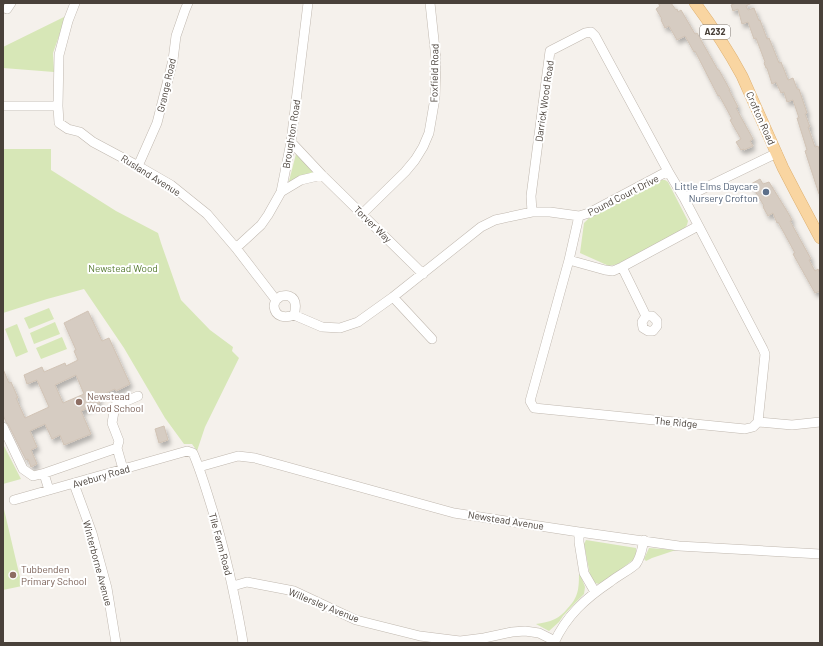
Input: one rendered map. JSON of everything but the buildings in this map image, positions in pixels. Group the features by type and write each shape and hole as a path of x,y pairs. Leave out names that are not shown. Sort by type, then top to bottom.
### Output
{"main road":[{"name":"Crofton Road","path":"695,3 738,69 796,193 820,238"}],"street":[{"path":"3,106 58,106 59,55 68,21 75,3"},
{"name":"Grange Road","path":"138,166 157,123 172,60 176,36 184,10 188,3"},
{"name":"Broughton Road","path":"236,248 261,225 281,192 291,142 308,3"},
{"name":"Foxfield Road","path":"362,214 405,172 415,160 429,133 435,98 436,60 430,3"},
{"name":"Darrick Wood Road","path":"532,212 531,196 550,51 585,33 591,32 595,36 668,171"},
{"name":"Rusland Avenue","path":"58,106 59,123 68,129 80,132 93,142 171,185 207,214 236,248 276,300 274,307 277,314 283,317 289,317 294,314 322,327 340,328 358,322 393,297 481,228 495,220 532,212 550,212 579,216"},
{"name":"Torver Way","path":"291,142 322,175 423,274"},
{"path":"684,198 777,153"},
{"name":"Pound Court Drive","path":"569,260 579,216 589,213 668,171 698,226"},
{"path":"281,192 301,180 322,175"},
{"path":"569,260 614,271 698,226 765,354 758,422 792,425 820,422"},
{"name":"The Ridge","path":"569,260 530,401 534,408 745,429 753,427 758,422"},
{"path":"622,267 646,316"},
{"path":"276,300 281,296 289,296 295,301 296,308 294,314"},
{"path":"393,297 432,339"},
{"path":"123,469 117,448 119,441 112,423 116,406 138,396"},
{"path":"3,427 23,469 33,476 117,448"},
{"name":"Avebury Road","path":"14,500 187,451"},
{"name":"Tile Farm Road","path":"187,451 193,453 199,467 216,523 233,586 243,643"},
{"name":"Newstead Avenue","path":"199,467 238,456 255,458 454,512 679,546 820,554"},
{"path":"45,473 49,490"},
{"name":"Winterborne Avenue","path":"74,484 92,533 105,581 116,643"},
{"path":"579,532 579,542 584,573 595,592"},
{"path":"554,642 568,619 595,592 635,564 640,555 644,540"},
{"name":"Willersley Avenue","path":"233,586 247,582 294,591 356,620 419,639 460,641 525,631 539,633 554,642"}],"green space":[{"path":"66,16 53,53 54,72 3,68 3,47"},
{"name":"Newstead Wood","path":"3,149 51,149 51,170 116,211 158,233 181,300 210,330 233,347 232,351 239,358 205,427 197,451 192,444 184,444 165,418 124,348 84,289 3,313"},
{"path":"296,154 315,173 288,185"},
{"path":"660,180 665,180 668,182 688,221 684,229 618,264 609,266 580,253 584,223 591,216"},
{"path":"49,308 54,319 29,329 24,318"},
{"path":"55,322 60,334 34,344 30,333"},
{"path":"17,324 28,352 16,357 5,329"},
{"path":"62,337 67,349 41,359 36,348"},
{"path":"3,444 21,479 3,484"},
{"path":"3,505 22,586 3,590"},
{"path":"586,540 636,548 636,554 634,559 605,582 599,584 595,583 591,579 590,575 584,544"},
{"path":"649,548 676,550 646,561 644,559"},
{"path":"579,571 585,587 584,594 549,631 536,624 548,622 557,618 571,605 578,592"}],"place":[{"name":"Little Elms Daycare Nursery Crofton","path":"766,192"},
{"name":"Newstead Wood School","path":"79,402"},
{"name":"Tubbenden Primary School","path":"13,575"}]}
